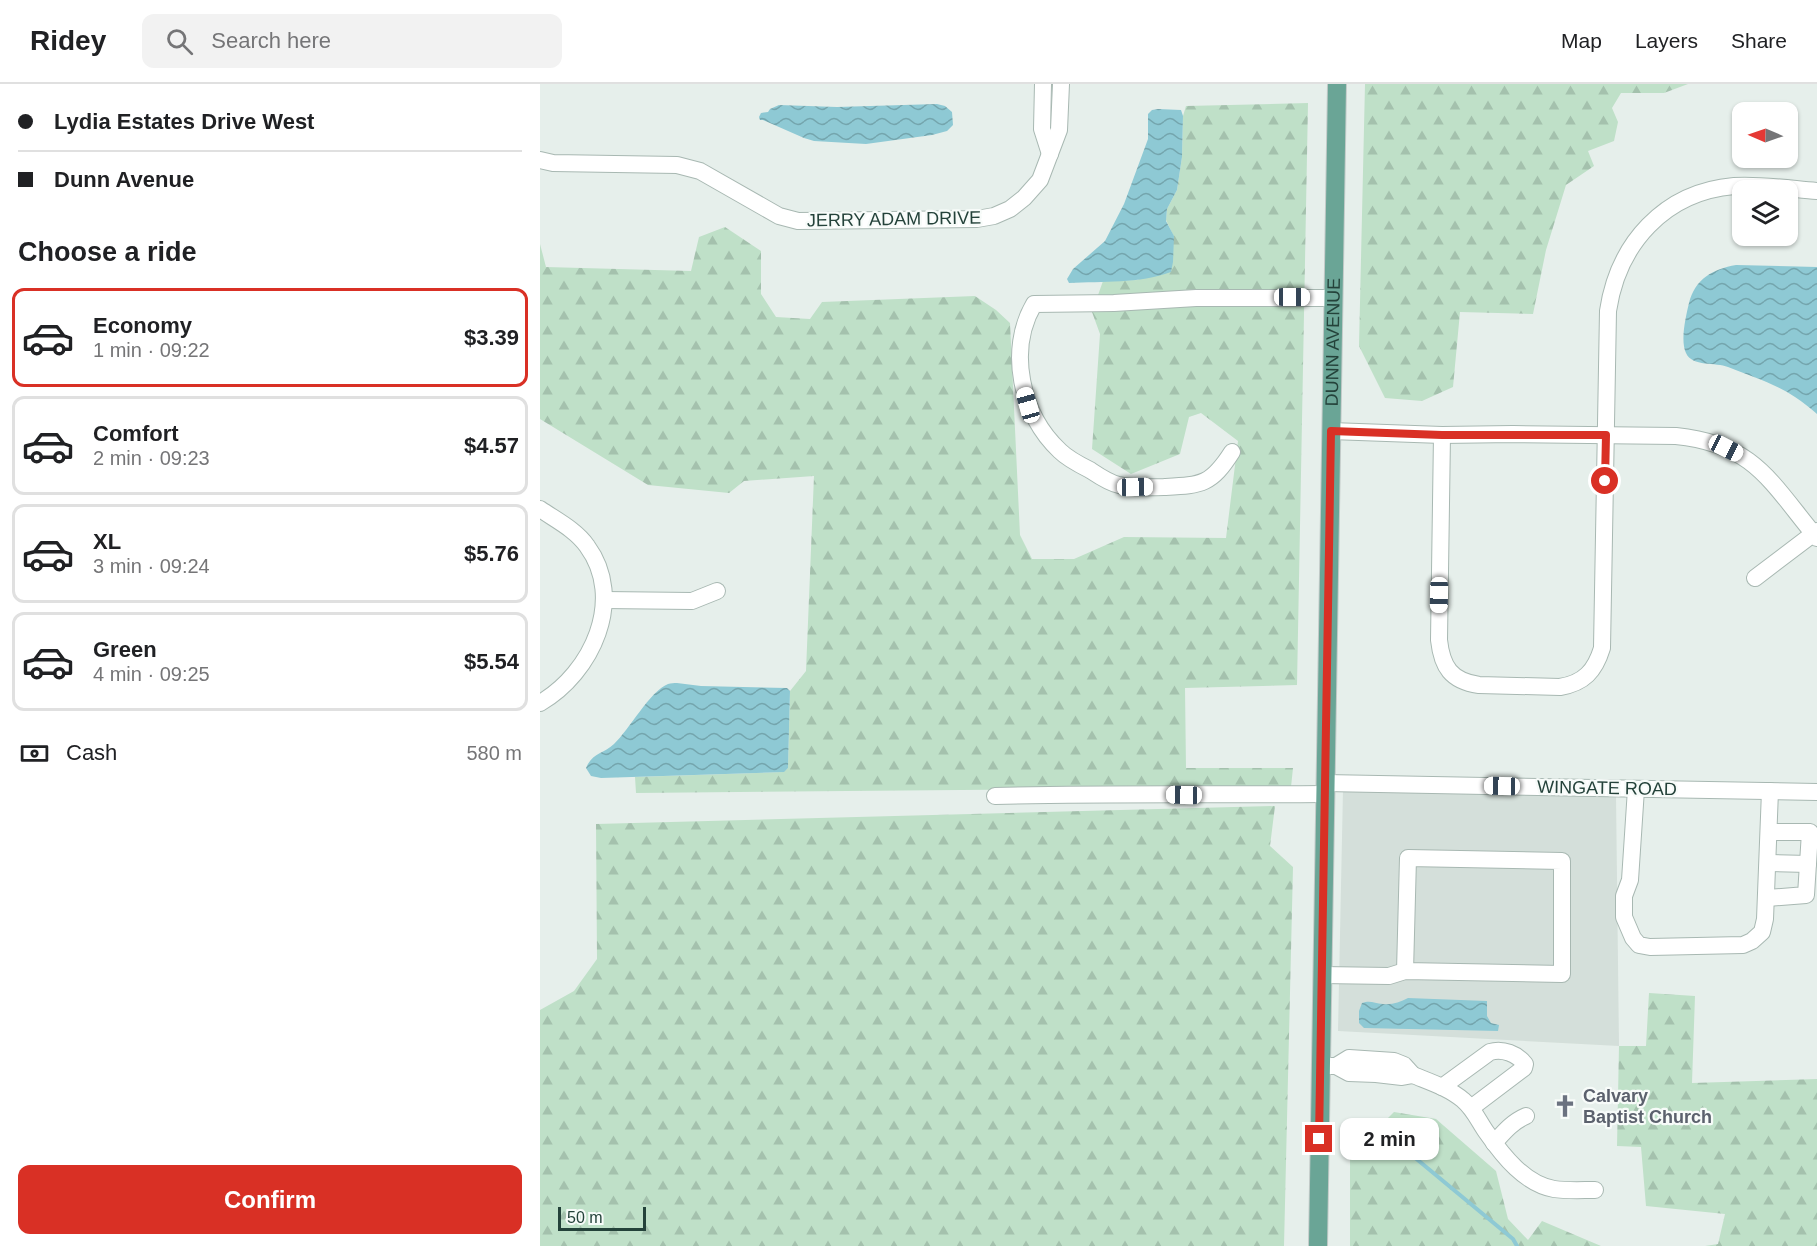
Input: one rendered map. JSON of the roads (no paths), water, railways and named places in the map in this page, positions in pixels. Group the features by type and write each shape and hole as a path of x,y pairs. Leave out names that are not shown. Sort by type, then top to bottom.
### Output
{"main road":[{"name":"DUNN AVENUE","path":"1318,1246 1328,1066 1322,975 1337,84"}],"street":[{"path":"1043,84 1042,129 1050,153"},
{"name":"JERRY ADAM DRIVE","path":"540,160 553,163 688,166 779,216 798,221 959,219 993,216 1010,209 1024,198 1040,180 1059,130 1061,84"},
{"path":"1442,435 1438,640 1440,654 1446,667 1454,676 1466,683 1479,685 1560,687 1573,685 1592,671 1602,648 1608,311 1618,269 1625,255 1646,227 1660,214 1698,193 1737,186 1817,191"},
{"path":"1232,452 1213,477 1204,482 1194,485 1135,487 1117,485 1059,451 1028,405 1022,383 1020,361 1022,336 1027,316 1034,304 1207,298 1333,298"},
{"path":"1331,431 1442,435 1606,435 1694,438 1714,443 1752,463 1767,476 1816,535 1755,578"},
{"path":"540,509 571,530 586,545 598,564 603,581 604,600 596,640 585,661 569,681 540,703"},
{"path":"604,600 692,601 717,591"},
{"name":"WINGATE ROAD","path":"995,796 1184,795 1325,788 1817,792"},
{"path":"1636,789 1629,889 1624,896 1633,938 1639,945 1650,947 1743,945 1762,932 1767,898 1770,791"},
{"path":"1767,898 1806,895 1810,832 1769,831"},
{"path":"1322,975 1389,976 1406,971 1562,974 1562,861 1408,858 1406,971"},
{"path":"1768,863 1808,864"},
{"path":"1442,1087 1495,1050 1506,1051 1524,1061 1524,1068 1471,1108"},
{"path":"1328,1066 1349,1073 1402,1077 1413,1075 1442,1087 1455,1094 1471,1108 1494,1143 1519,1170 1544,1186 1555,1189 1595,1190"},
{"path":"1494,1143 1517,1120 1526,1116"}],"water":[{"path":"937,104 945,106 952,112 953,125 947,131 866,144 814,141 760,120 759,117 761,113 768,112 779,105 837,107"},
{"path":"1158,109 1181,110 1183,116 1182,157 1177,190 1167,209 1166,221 1174,236 1171,272 1134,280 1069,283 1067,279 1073,269 1105,241 1124,204 1148,139 1148,114"},
{"path":"1736,265 1817,267 1817,414 1795,397 1770,384 1728,367 1693,360 1686,353 1684,328 1692,295 1700,281 1706,276"},
{"path":"668,684 701,686 787,688 790,691 788,768 784,772 601,778 591,776 586,768 591,759 614,744 654,694"},
{"path":"1408,998 1487,1001 1487,1016 1491,1023 1499,1025 1498,1031 1364,1028 1359,1023 1362,1003 1390,1004"}],"waterway":[{"path":"1349,1126 1390,1137 1513,1239 1517,1246"}],"place":[{"name":"Calvary Baptist Church","path":"1565,1106"}]}
